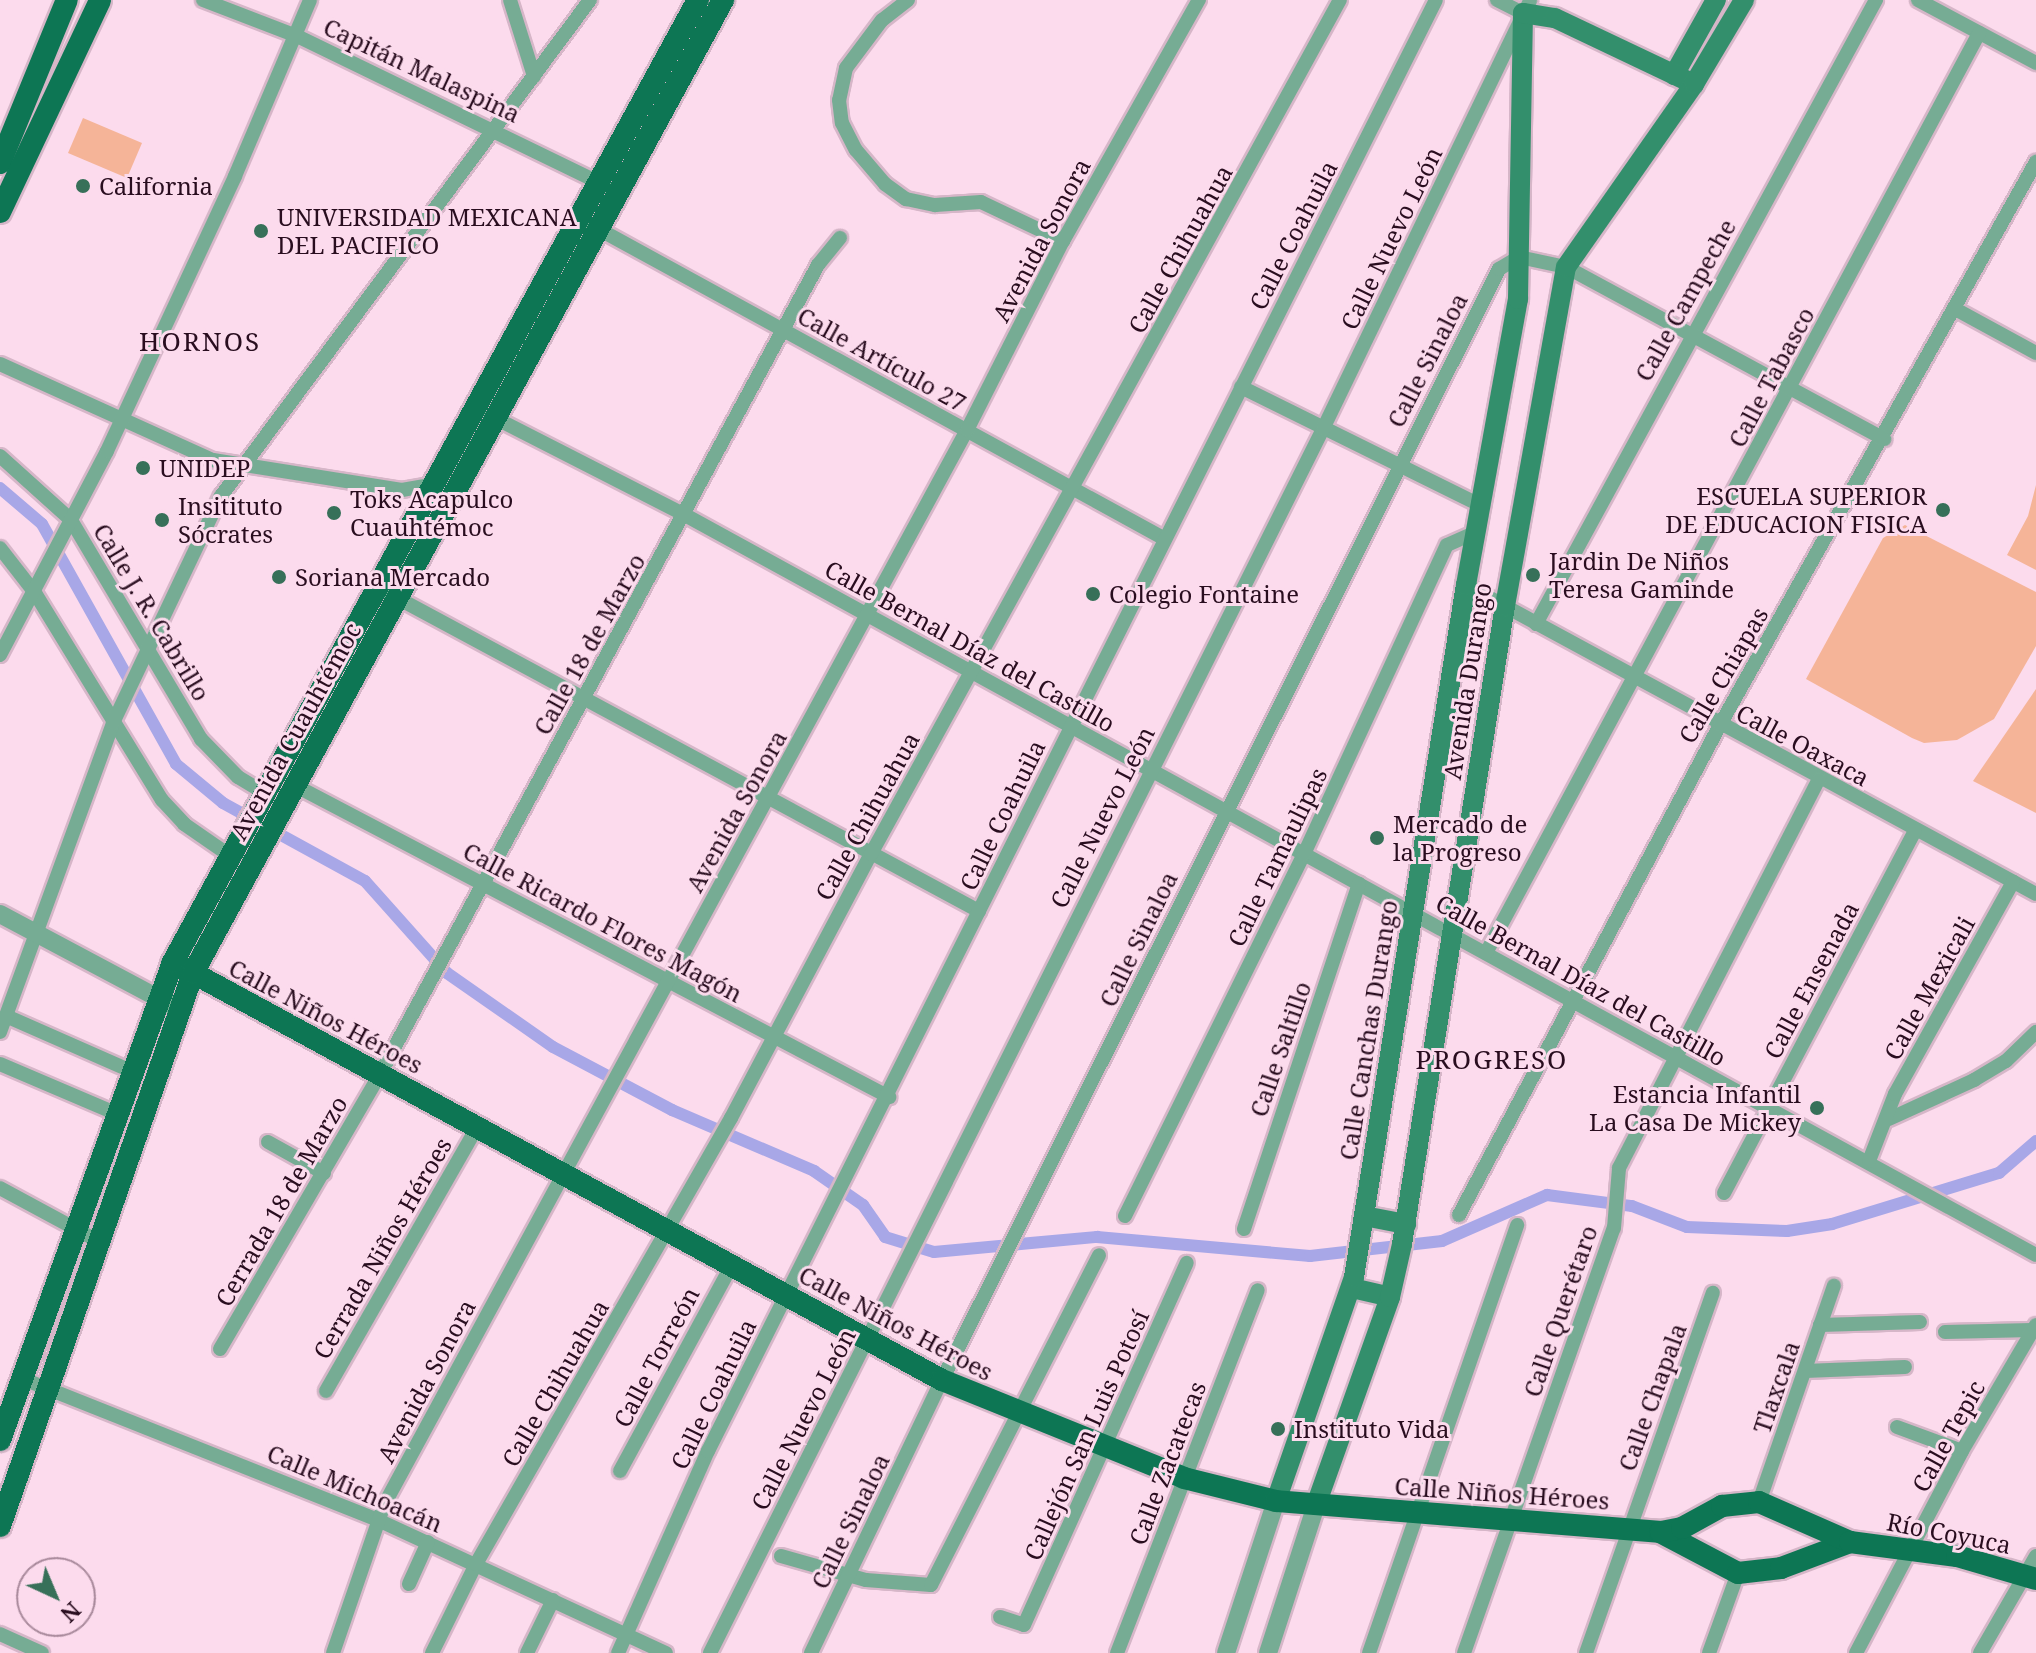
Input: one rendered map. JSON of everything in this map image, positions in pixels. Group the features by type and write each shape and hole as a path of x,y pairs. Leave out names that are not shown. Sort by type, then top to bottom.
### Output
{"main road":[{"path":"0,163 67,0"},
{"path":"0,212 100,0"},
{"name":"Avenida Cuauhtémoc","path":"0,1526 193,973 498,416 698,0"},
{"name":"Avenida Cuauhtémoc","path":"607,187 723,0"},
{"path":"1674,75 1716,0"},
{"name":"Avenida Durango","path":"1316,1505 1392,1290 1404,1234 1505,606 1566,267 1694,84 1744,0"},
{"path":"1519,257 1527,6 1694,84"},
{"name":"Avenida Cuauhtémoc","path":"0,1440 115,1113 173,962 467,416 588,224"},
{"name":"Calle Canchas Durango","path":"1276,1501 1353,1282 1466,585 1518,299 1519,257"},
{"name":"Calle Niños Héroes","path":"173,962 942,1380 1104,1449 1184,1478 1276,1501 1417,1515 1692,1534 1738,1573"},
{"path":"1364,1216 1404,1234"},
{"path":"1353,1282 1392,1290"},
{"path":"1692,1534 1722,1506 1759,1502 1816,1529 1815,1552 1781,1568 1738,1573"},
{"name":"Río Coyuca","path":"1816,1529 1850,1542 1913,1548 2032,1570"},
{"name":"Río Coyuca","path":"1815,1552 1850,1542"}],"street":[{"name":"Capitán Malaspina","path":"203,0 297,36 494,127 607,187"},
{"path":"0,655 38,586 120,420 297,36 310,0"},
{"path":"510,0 534,76"},
{"path":"0,1032 115,718 148,643 240,467 590,0"},
{"path":"908,0 882,20 846,68 839,100 842,123 856,150 885,184 906,199 935,205 981,202 1063,241"},
{"name":"Avenida Sonora","path":"333,1653 380,1521 623,1061 967,430 1063,241 1199,0"},
{"name":"Calle Chihuahua","path":"432,1653 476,1564 715,1148 871,854 1340,0"},
{"name":"Calle Coahuila","path":"618,1653 708,1451 837,1202 1071,726 1436,0"},
{"path":"1497,0 1527,6"},
{"name":"Calle Campeche","path":"1536,624 1876,0"},
{"path":"1918,0 2036,63"},
{"name":"Calle Nuevo León","path":"710,1653 868,1339 900,1268 1323,429 1527,6"},
{"name":"Calle Tabasco","path":"1486,953 1979,33"},
{"name":"Calle Chiapas","path":"1459,1215 1570,1000 1720,725 1957,310 2036,162"},
{"name":"Calle Artículo 27","path":"588,224 1165,539"},
{"name":"Calle 18 de Marzo","path":"380,1074 818,265 840,238"},
{"path":"1519,257 1566,267 1884,439"},
{"name":"Calle Sinaloa","path":"811,1653 942,1380 1397,466 1499,269 1519,257"},
{"path":"1957,310 2036,353"},
{"path":"0,364 190,452 240,467 402,490 431,485"},
{"path":"1241,387 1482,506"},
{"name":"Calle Bernal Díaz del Castillo","path":"467,416 498,416 685,515 2036,1255"},
{"name":"Calle J. R. Cabrillo","path":"0,456 69,523 148,643 201,739 260,797"},
{"name":"Calle Tamaulipas","path":"1125,1216 1304,854 1447,545 1478,531"},
{"path":"0,548 38,586 162,800 184,824 229,855"},
{"name":"Calle Oaxaca","path":"1466,585 2036,894"},
{"path":"376,587 979,911"},
{"name":"Calle Querétaro","path":"1464,1653 1617,1214 1617,1184 1674,1056 1819,779"},
{"name":"Calle Ricardo Flores Magón","path":"296,786 889,1097"},
{"name":"Calle Ensenada","path":"1724,1193 1915,831"},
{"name":"Calle Mexicali","path":"1869,1161 1889,1119 1895,1094 2013,882"},
{"name":"Calle Saltillo","path":"1244,1229 1359,884"},
{"path":"0,914 180,1009"},
{"path":"6,1016 131,1071"},
{"path":"1889,1119 1995,1067 2036,1032"},
{"path":"0,1064 115,1113"},
{"name":"Cerrada 18 de Marzo","path":"220,1349 380,1074"},
{"name":"Cerrada Niños Héroes","path":"326,1391 477,1127"},
{"path":"268,1142 324,1173"},
{"path":"0,1188 98,1241"},
{"path":"1369,1653 1517,1225"},
{"path":"781,1556 849,1576 931,1585 1021,1416 1099,1255"},
{"name":"Callejón San Luis Potosí","path":"1000,1617 1024,1625 1187,1263"},
{"name":"Calle Torreón","path":"620,1471 732,1265"},
{"name":"Tlaxcala","path":"1759,1502 1834,1286"},
{"name":"Calle Zacatecas","path":"1117,1653 1258,1290"},
{"name":"Calle Chapala","path":"1586,1653 1713,1293"},
{"path":"1820,1325 1920,1322"},
{"path":"1945,1332 2035,1327"},
{"name":"Calle Tepic","path":"1856,1653 1962,1451 2035,1327"},
{"path":"1805,1371 1905,1367"},
{"name":"Calle Michoacán","path":"21,1378 380,1521 666,1653"},
{"path":"1897,1427 1962,1451"},
{"name":"Calle Canchas Durango","path":"1226,1653 1276,1501"},
{"path":"1268,1653 1316,1505"},
{"path":"409,1584 428,1542"},
{"path":"1980,1653 2032,1570"},
{"path":"1709,1653 1738,1573"},
{"path":"527,1653 553,1600"},
{"path":"0,1634 42,1653"}],"shaded area":[{"path":"83,118 142,143 127,178 68,153"},
{"path":"2036,485 2036,570 2007,555 2028,516"},
{"path":"1905,525 2036,592 2036,646 1994,719 1957,740 1924,743 1806,679 1883,538"},
{"path":"2036,689 2036,813 1973,781"}],"waterway":[{"path":"0,488 42,524 176,764 223,803 365,881 447,973 553,1047 672,1110 814,1171 863,1205 885,1237 934,1252 1097,1237 1310,1256 1442,1241 1547,1195 1632,1206 1687,1227 1787,1231 1832,1224 1999,1173 2036,1141"}],"place":[{"name":"California","path":"83,186"},
{"name":"UNIVERSIDAD MEXICANA DEL PACIFICO","path":"261,231"},
{"name":"UNIDEP","path":"143,468"},
{"name":"ESCUELA SUPERIOR DE EDUCACION FISICA","path":"1943,510"},
{"name":"Toks Acapulco Cuauhtémoc","path":"334,513"},
{"name":"Insitituto Sócrates","path":"162,520"},
{"name":"Jardin De Niños Teresa Gaminde","path":"1533,575"},
{"name":"Soriana Mercado","path":"279,577"},
{"name":"Colegio Fontaine","path":"1093,594"},
{"name":"Mercado de la Progreso","path":"1377,838"},
{"name":"Estancia Infantil La Casa De Mickey","path":"1817,1108"},
{"name":"Instituto Vida","path":"1278,1429"}],"district":[{"name":"HORNOS","path":"200,342"},
{"name":"PROGRESO","path":"1492,1060"}]}
